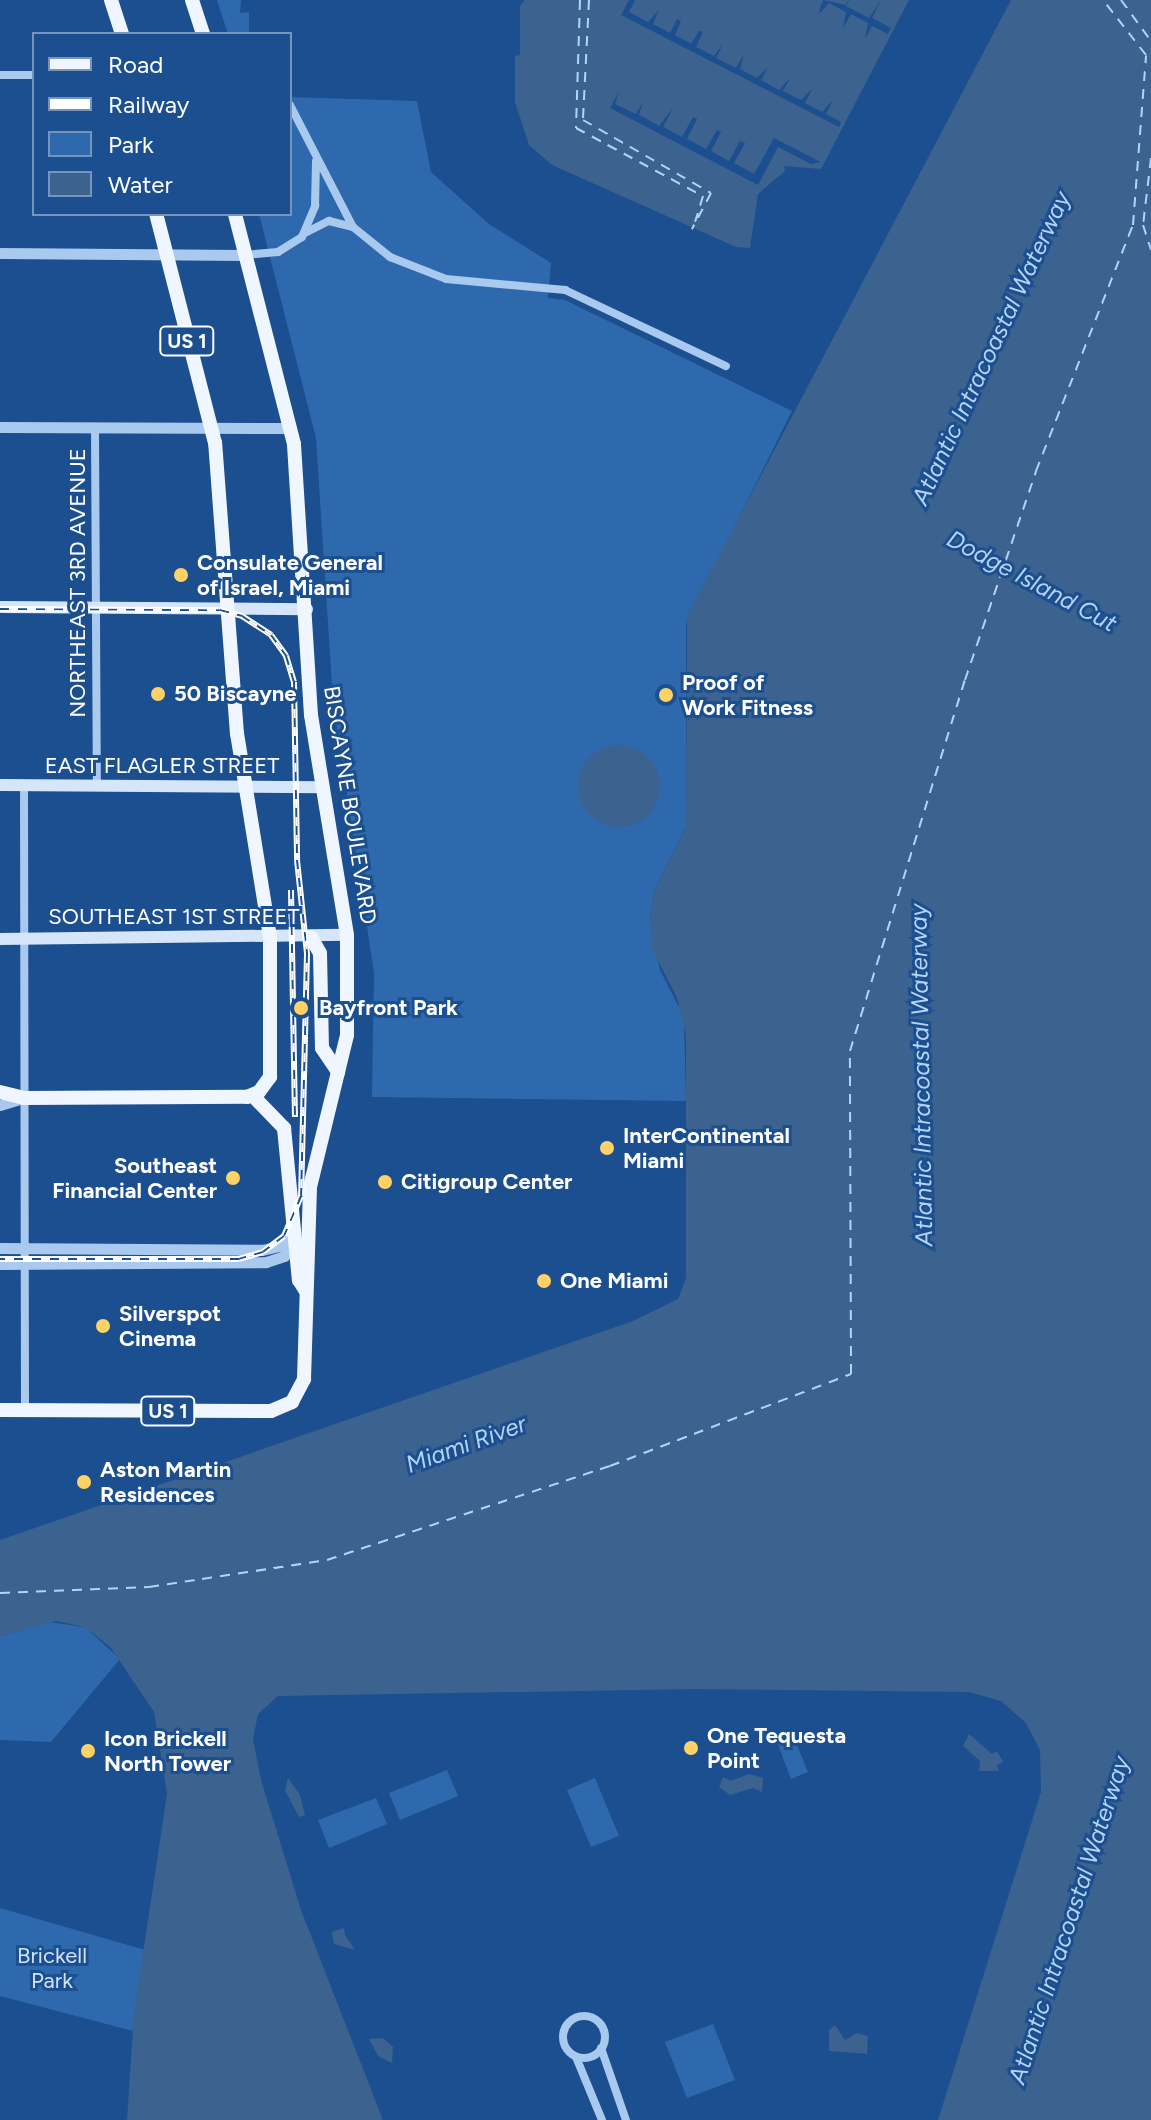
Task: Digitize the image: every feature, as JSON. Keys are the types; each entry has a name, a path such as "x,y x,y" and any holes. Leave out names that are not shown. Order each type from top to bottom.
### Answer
{"main road":[{"path":"111,0 121,32"},
{"path":"192,0 202,32"},
{"name":"US 1","path":"156,216 162,253 212,428 245,786 270,937 272,1069 265,1086 253,1096"},
{"name":"BISCAYNE BOULEVARD","path":"25,1411 271,1411 292,1402 306,1367 309,1208 314,1161 349,1017 347,935 309,700 307,609 291,428 243,255 235,216"},
{"path":"0,607 307,609"},
{"name":"EAST FLAGLER STREET","path":"0,785 323,787"},
{"name":"SOUTHEAST 1ST STREET","path":"0,939 347,935"},
{"path":"311,937 320,953 322,1048 338,1072"},
{"path":"0,1092 24,1098 253,1096 284,1128 299,1280 306,1291"},
{"path":"296,1242 309,1208"},
{"name":"US 1","path":"0,1410 25,1411"}],"street":[{"path":"0,75 32,75"},
{"path":"292,109 353,227 390,257 426,274 565,290 726,366"},
{"path":"305,233 317,196 316,156"},
{"path":"0,253 243,255 278,252 329,221 353,227"},
{"path":"0,427 291,428"},
{"name":"NORTHEAST 3RD AVENUE","path":"95,428 97,786"},
{"path":"24,785 25,1411"},
{"path":"0,1105 24,1098"},
{"path":"0,1248 264,1250 283,1243 294,1225"},
{"path":"0,1264 266,1262 284,1256 296,1242"},
{"path":"576,2057 592,2056 601,2048 605,2035 599,2022 576,2017 566,2025 563,2038 576,2057 602,2120"},
{"path":"601,2048 626,2120"}],"green space":[{"path":"217,0 241,0 240,13 249,12 249,32 227,32"},
{"name":"Bayfront Park","path":"292,97 417,101 431,172 489,224 551,263 548,298 565,300 792,411 686,624 686,827 654,891 650,921 660,970 684,1017 686,1101 372,1097 374,973 333,701 316,438 260,216 292,216"},
{"path":"49,1622 85,1627 120,1659 51,1742 0,1740 0,1636"},
{"path":"793,1735 808,1772 791,1779 777,1742"},
{"path":"447,1770 458,1796 400,1820 389,1793"},
{"path":"595,1778 619,1836 591,1847 567,1790"},
{"path":"376,1798 387,1824 329,1848 318,1820"},
{"name":"Brickell Park","path":"0,1908 145,1950 133,2031 0,1996"},
{"path":"713,2024 735,2080 687,2098 665,2042"}],"water":[{"path":"525,0 909,0 821,169 784,166 785,171 758,194 750,248 736,247 552,165 529,145 515,102 515,56 520,55 520,6"},
{"path":"1011,0 1151,0 1151,2120 938,2120 1041,1792 1040,1750 1026,1723 1001,1701 969,1692 695,1689 278,1696 258,1714 253,1739 261,1780 301,1910 383,2120 127,2120 134,2013 167,1794 154,1712 111,1648 85,1627 56,1621 0,1636 0,1540 633,1321 678,1299 686,1278 686,1035 677,998 652,949 650,921 654,891 686,827 687,616"},
{"path":"619,745 635,748 648,757 657,770 660,786 657,802 648,815 635,824 619,827 603,824 590,815 581,802 578,786 581,770 590,757 603,748"},
{"path":"969,1734 992,1754 997,1751 1003,1762 997,1765 999,1771 979,1771 980,1761 963,1746"},
{"path":"749,1774 763,1778 762,1792 753,1788 730,1795 719,1787 723,1777 731,1781"},
{"path":"288,1778 300,1795 305,1815 299,1817 285,1790"},
{"path":"344,1928 355,1950 334,1944 332,1932"},
{"path":"835,2025 845,2040 857,2033 868,2036 867,2054 829,2051 829,2030"},
{"path":"383,2038 393,2047 392,2063 378,2056 369,2039"}],"pier":[{"path":"629,0 635,0 629,12 648,22 659,10 653,24 670,33 677,19 681,21 675,35 691,44 699,31 703,32 696,47 714,56 723,44 716,58 736,68 744,54 740,69 757,78 768,67 761,80 779,90 790,78 783,91 801,100 812,89 805,103 822,112 833,100 826,114 841,122 839,127 621,15"},
{"path":"823,0 845,5 849,0 846,6 869,18 881,0 872,18 891,28 888,34 872,26 865,39 868,23 851,14 843,28 846,12 829,3 818,15"},
{"path":"619,91 615,104 636,114 643,102 639,115 659,126 673,108 663,127 682,137 693,117 697,119 687,139 706,149 717,130 721,132 711,151 729,161 740,141 745,143 734,163 754,174 774,138 821,162 811,164 778,147 758,185 610,108"}],"ferry route":[{"path":"580,0 576,128 703,196 695,222"},
{"path":"589,0 583,120 711,193 692,229"},
{"path":"0,1593 149,1587 327,1560 610,1466 851,1374 850,1051 965,680 1036,471 1133,225 1146,55 1103,0"},
{"path":"1121,0 1151,41"},
{"path":"1151,158 1143,225 1151,250"}],"railway":[{"path":"0,609 220,610 242,616 271,635 286,656 294,682 297,860 307,954 301,1196 284,1236 263,1252 239,1259 0,1259"},
{"path":"291,890 295,1117"}],"place":[{"name":"Consulate General of Israel, Miami","path":"181,575"},
{"name":"50 Biscayne","path":"158,694"},
{"name":"Proof of Work Fitness","path":"666,695"},
{"name":"Bayfront Park","path":"301,1008"},
{"name":"InterContinental Miami","path":"607,1148"},
{"name":"Southeast Financial Center","path":"233,1178"},
{"name":"Citigroup Center","path":"385,1182"},
{"name":"One Miami","path":"544,1281"},
{"name":"Silverspot Cinema","path":"103,1326"},
{"name":"Aston Martin Residences","path":"84,1482"},
{"name":"One Tequesta Point","path":"691,1748"},
{"name":"Icon Brickell North Tower","path":"88,1751"}],"water label":[{"name":"Atlantic Intracoastal Waterway","path":"991,348"},
{"name":"Dodge Island Cut","path":"1032,581"},
{"name":"Atlantic Intracoastal Waterway","path":"921,1075"},
{"name":"Miami River","path":"466,1444"},
{"name":"Atlantic Intracoastal Waterway","path":"1069,1920"}]}
